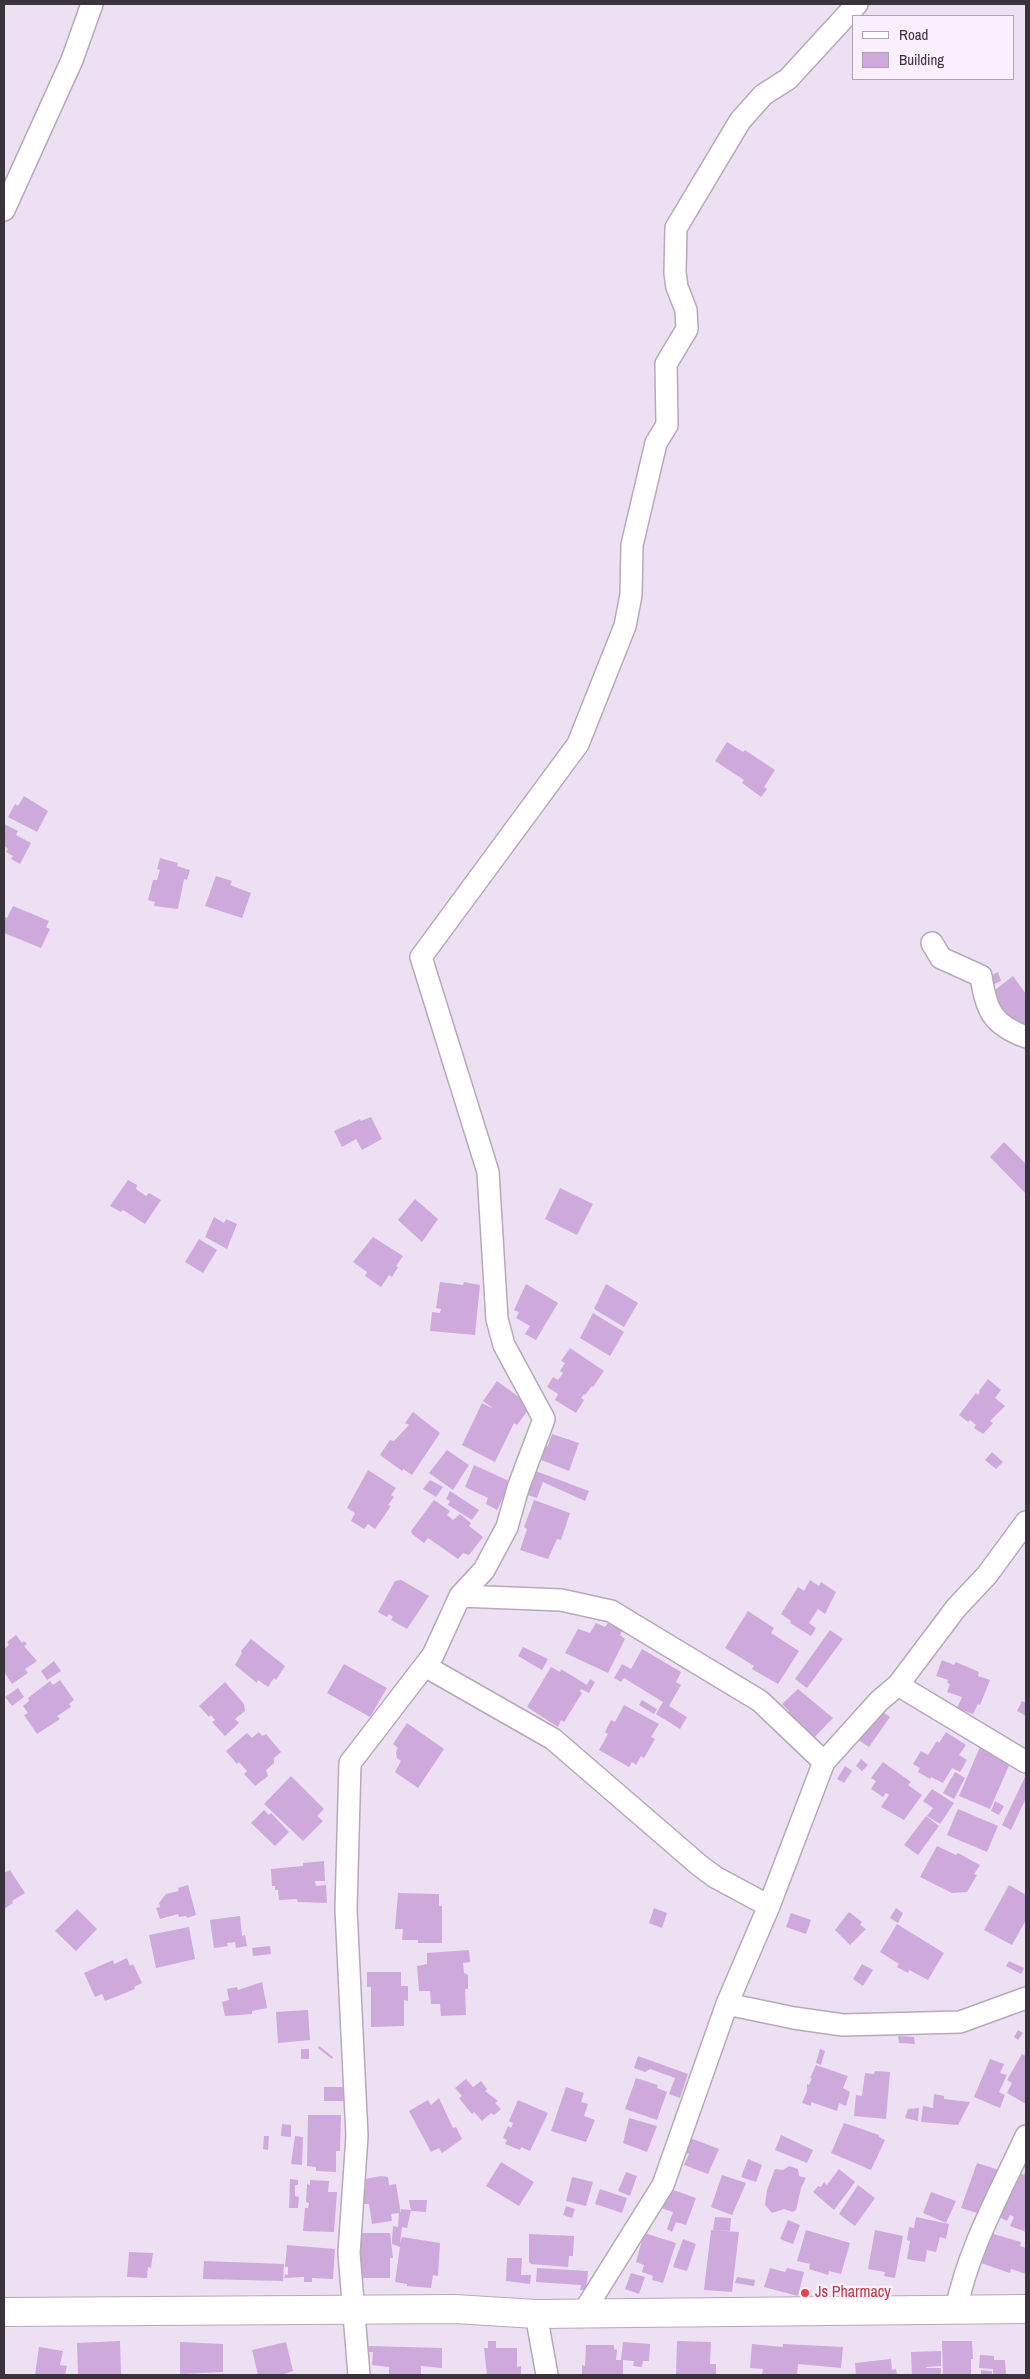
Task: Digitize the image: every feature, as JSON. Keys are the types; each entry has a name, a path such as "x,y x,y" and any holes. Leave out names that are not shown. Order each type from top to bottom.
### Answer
{"main road":[{"path":"4,2312 455,2309 536,2314 1026,2309"}],"street":[{"path":"4,210 68,69 92,4"},
{"path":"359,2375 354,2310 351,2297 349,2253 357,2136 346,1908 350,1763 433,1656 460,1596 484,1570 507,1527 518,1488 544,1420 504,1345 497,1320 488,1172 421,957 578,744 625,626 631,595 632,545 656,443 667,425 666,364 687,329 686,310 675,273 676,228 740,121 763,95 788,79 857,4"},
{"path":"932,943 942,958 981,976 984,996 991,1016 1008,1031 1026,1038"},
{"path":"583,2313 663,2185 727,2004 769,1906 824,1762 879,1701 898,1685 956,1608 987,1575 1026,1522"},
{"path":"460,1596 561,1600 611,1611 760,1701 824,1762"},
{"path":"425,1666 553,1739 700,1866 715,1877 769,1906"},
{"path":"898,1685 1026,1762"},
{"path":"727,2004 794,2018 843,2025 960,2022 1026,1998"},
{"path":"956,2310 960,2289 980,2239 1026,2136"},
{"path":"536,2314 547,2375"}],"building":[{"path":"727,742 743,752 745,750 775,770 764,787 767,789 761,797 742,783 744,780 715,761"},
{"path":"24,796 48,811 37,832 8,817 15,804 18,806"},
{"path":"4,824 18,831 16,835 31,843 20,864 11,859 13,856 6,852 8,849 4,846"},
{"path":"160,858 178,863 177,866 190,870 187,880 184,879 178,909 154,906 155,902 148,900 153,880 157,880 160,870 157,869"},
{"path":"216,876 232,881 230,885 251,893 242,918 205,906"},
{"path":"13,906 49,921 46,927 50,929 41,948 4,933 4,916 7,918"},
{"path":"998,972 1001,981 992,985 988,977"},
{"path":"1013,976 1026,994 1026,1026 1022,1030 990,994"},
{"path":"371,1117 382,1139 362,1150 356,1139 342,1147 334,1131 360,1119 361,1121"},
{"path":"1004,1142 1026,1164 1026,1194 990,1157"},
{"path":"128,1180 137,1185 136,1189 146,1196 149,1193 161,1200 145,1224 123,1210 121,1212 110,1206"},
{"path":"560,1188 593,1204 577,1235 545,1219"},
{"path":"415,1199 438,1219 422,1242 398,1220"},
{"path":"214,1217 224,1223 226,1219 237,1224 227,1249 205,1237"},
{"path":"373,1237 403,1256 396,1266 398,1267 392,1277 389,1275 381,1287 365,1276 367,1272 353,1262"},
{"path":"199,1239 217,1250 203,1273 185,1262"},
{"path":"440,1282 463,1285 464,1282 480,1285 475,1335 430,1331 432,1312 440,1313 441,1309 436,1308"},
{"path":"526,1284 558,1303 536,1340 525,1334 530,1326 516,1318 519,1312 514,1310"},
{"path":"606,1284 638,1303 624,1327 594,1309"},
{"path":"593,1313 624,1332 610,1356 580,1338"},
{"path":"570,1348 604,1371 593,1387 581,1398 584,1400 576,1413 555,1400 558,1394 547,1387 553,1377 558,1380 563,1373 560,1371 565,1363 561,1361"},
{"path":"988,1379 1001,1390 995,1398 1005,1406 990,1421 993,1423 983,1434 974,1428 976,1425 970,1420 968,1422 959,1415 976,1393 978,1395"},
{"path":"497,1381 531,1406 517,1425 514,1423 495,1462 462,1445 482,1403 494,1409 483,1401"},
{"path":"413,1412 440,1433 412,1475 403,1469 402,1471 380,1455 390,1440 394,1441 409,1425 405,1423"},
{"path":"552,1434 579,1443 569,1471 539,1459 544,1445 548,1446"},
{"path":"447,1450 469,1465 453,1490 429,1473"},
{"path":"992,1452 1003,1462 996,1469 985,1460"},
{"path":"474,1465 511,1482 497,1510 486,1504 488,1498 465,1487"},
{"path":"368,1470 396,1488 391,1495 394,1497 388,1505 391,1506 375,1529 368,1524 364,1529 351,1521 355,1513 347,1508"},
{"path":"533,1470 589,1491 585,1501 543,1482 537,1498 524,1494"},
{"path":"430,1480 443,1487 436,1497 423,1489"},
{"path":"450,1491 479,1510 472,1520 448,1505 450,1501 446,1499"},
{"path":"434,1500 450,1511 447,1515 453,1520 460,1514 471,1523 469,1526 483,1537 469,1555 463,1553 458,1559 428,1538 424,1543 412,1534 411,1531"},
{"path":"534,1500 570,1513 561,1540 557,1539 548,1559 520,1550 527,1529 524,1527"},
{"path":"401,1580 429,1596 407,1629 391,1620 393,1617 389,1614 387,1617 378,1612 395,1581"},
{"path":"810,1580 819,1586 821,1582 836,1592 825,1614 818,1609 809,1623 816,1628 811,1636 790,1623 791,1621 781,1614 798,1587 804,1591"},
{"path":"748,1611 774,1628 771,1633 799,1651 778,1684 752,1669 754,1666 725,1648"},
{"path":"596,1623 605,1627 608,1623 622,1631 620,1635 625,1639 608,1673 565,1653 578,1629 590,1633"},
{"path":"830,1630 843,1639 807,1688 795,1679"},
{"path":"16,1635 22,1643 24,1641 27,1644 24,1646 37,1661 25,1669 28,1673 12,1684 4,1672 4,1649 9,1645 7,1642"},
{"path":"251,1639 285,1666 276,1680 274,1678 268,1687 258,1680 257,1683 235,1665 242,1653 241,1651"},
{"path":"523,1647 548,1659 542,1670 518,1656"},
{"path":"642,1649 681,1672 676,1682 681,1685 669,1706 687,1717 680,1729 656,1714 663,1702 624,1678 621,1682 614,1678 622,1664 631,1669"},
{"path":"942,1660 954,1665 956,1662 979,1672 978,1676 990,1680 980,1705 978,1704 973,1714 957,1708 962,1697 947,1692 950,1684 947,1683 948,1680 936,1676"},
{"path":"54,1661 61,1671 47,1680 41,1671"},
{"path":"344,1664 387,1688 370,1717 327,1693"},
{"path":"551,1667 560,1672 561,1669 587,1685 590,1679 595,1682 589,1693 581,1689 582,1693 564,1722 561,1720 558,1727 527,1707"},
{"path":"60,1680 74,1700 69,1704 71,1707 57,1716 60,1719 37,1734 24,1715 28,1713 23,1706 29,1701 28,1698 50,1681 53,1685"},
{"path":"225,1682 244,1704 245,1711 235,1719 239,1723 225,1736 212,1722 215,1720 211,1715 209,1717 199,1706"},
{"path":"18,1688 24,1697 12,1706 5,1697"},
{"path":"798,1689 833,1718 810,1742 786,1715 789,1711 782,1704"},
{"path":"642,1700 657,1709 654,1714 639,1705"},
{"path":"1022,1701 1026,1703 1026,1716 1017,1711"},
{"path":"624,1705 659,1724 651,1737 655,1739 644,1758 641,1756 636,1765 632,1762 629,1767 599,1750 608,1734 605,1732 611,1720 615,1722"},
{"path":"879,1709 890,1717 869,1747 857,1739"},
{"path":"407,1723 444,1749 418,1788 395,1772 401,1761 397,1758 396,1752 398,1748 393,1744"},
{"path":"259,1732 262,1736 266,1734 281,1752 274,1758 274,1763 266,1770 268,1776 255,1786 244,1774 247,1771 239,1762 237,1764 226,1751 247,1733 252,1738"},
{"path":"946,1732 966,1745 959,1755 967,1760 960,1772 952,1768 943,1783 931,1777 930,1779 918,1772 920,1768 913,1764 921,1751 928,1755 937,1741 939,1743"},
{"path":"980,1747 1011,1761 990,1809 959,1796"},
{"path":"861,1759 868,1765 862,1771 856,1766"},
{"path":"883,1762 911,1782 908,1785 922,1795 904,1820 881,1807 889,1795 886,1793 883,1797 871,1789 876,1781 871,1778"},
{"path":"845,1766 852,1771 844,1783 837,1779"},
{"path":"955,1772 965,1778 954,1799 943,1793"},
{"path":"291,1776 324,1809 317,1816 323,1821 303,1841 264,1804"},
{"path":"1025,1777 1026,1798 1011,1830 1002,1825"},
{"path":"932,1789 954,1803 940,1824 927,1816 933,1808 923,1801"},
{"path":"995,1801 1004,1806 999,1815 991,1811"},
{"path":"958,1809 998,1826 987,1852 947,1835"},
{"path":"264,1810 269,1815 271,1813 289,1832 275,1846 251,1823"},
{"path":"926,1816 939,1826 918,1855 904,1845"},
{"path":"937,1846 956,1855 958,1853 980,1865 974,1874 977,1875 967,1892 952,1893 920,1877"},
{"path":"324,1861 325,1881 315,1881 316,1886 326,1885 327,1903 298,1902 297,1899 279,1900 278,1890 275,1890 275,1886 272,1886 271,1869 303,1866 303,1863"},
{"path":"10,1870 25,1893 12,1901 13,1903 4,1909 4,1873"},
{"path":"188,1885 196,1915 187,1918 186,1916 179,1917 178,1914 160,1919 156,1908 160,1907 159,1903 166,1894 179,1891 178,1888"},
{"path":"1009,1885 1026,1895 1026,1920 1012,1945 984,1930"},
{"path":"398,1893 439,1894 439,1906 442,1906 442,1943 418,1943 418,1940 402,1940 403,1929 395,1929"},
{"path":"654,1908 667,1913 662,1928 649,1923"},
{"path":"896,1908 903,1913 898,1923 890,1918"},
{"path":"77,1909 97,1929 76,1951 55,1931"},
{"path":"849,1912 862,1922 860,1925 866,1929 850,1945 835,1930"},
{"path":"791,1913 811,1920 806,1934 786,1927"},
{"path":"240,1916 242,1936 245,1935 247,1946 236,1948 235,1942 227,1943 228,1946 214,1948 210,1920"},
{"path":"897,1924 944,1953 928,1980 909,1970 908,1973 897,1967 899,1964 880,1952"},
{"path":"189,1927 195,1959 156,1968 149,1935"},
{"path":"270,1946 271,1954 253,1956 252,1948"},
{"path":"469,1950 470,1962 463,1963 464,1973 468,1975 468,1989 465,1989 466,2015 441,2016 440,2004 431,2004 430,1991 419,1991 417,1966 427,1964 427,1953"},
{"path":"127,1958 130,1966 133,1964 142,1983 134,1987 135,1989 105,2001 102,1994 95,1997 84,1973 113,1960 114,1964"},
{"path":"1009,1961 1024,1968 1021,1974 1006,1966"},
{"path":"862,1964 873,1970 863,1986 853,1979"},
{"path":"367,1972 401,1972 401,1986 408,1986 408,2001 404,2000 404,2026 371,2027 371,1987 367,1987"},
{"path":"262,1982 267,2008 252,2011 252,2014 225,2016 222,2002 229,2000 227,1989 237,1987 238,1990"},
{"path":"308,2010 310,2040 278,2043 276,2012"},
{"path":"1018,2030 1023,2033 1018,2040 1014,2037"},
{"path":"898,2036 914,2037 915,2044 899,2043"},
{"path":"319,2046 333,2057 332,2059 318,2048"},
{"path":"301,2049 309,2049 309,2059 301,2059"},
{"path":"820,2049 825,2051 821,2065 816,2063"},
{"path":"1022,2054 1026,2056 1026,2104 1007,2093 1012,2083 1007,2080"},
{"path":"638,2056 688,2074 680,2098 669,2094 675,2078 650,2069 645,2072 634,2068"},
{"path":"990,2059 1004,2064 1000,2073 1007,2075 999,2092 1005,2095 1000,2108 974,2097"},
{"path":"816,2065 848,2076 843,2088 850,2092 846,2106 839,2103 837,2111 811,2102 811,2106 802,2103 807,2091 807,2084 809,2085"},
{"path":"875,2071 890,2072 886,2119 854,2116 856,2095 862,2096 865,2073 874,2074"},
{"path":"636,2078 658,2085 657,2088 667,2092 657,2120 625,2109"},
{"path":"466,2079 473,2087 481,2081 487,2089 485,2091 498,2101 495,2103 501,2109 494,2115 491,2113 482,2121 474,2112 472,2114 459,2098 462,2096 455,2088"},
{"path":"324,2087 349,2087 349,2101 324,2101"},
{"path":"566,2087 584,2093 581,2102 588,2104 584,2116 595,2120 586,2142 551,2131"},
{"path":"934,2094 944,2096 944,2099 970,2102 958,2125 921,2122 923,2106 933,2108"},
{"path":"439,2098 453,2128 456,2127 462,2139 442,2153 439,2148 431,2152 409,2111 428,2100 431,2105"},
{"path":"518,2100 548,2113 530,2151 521,2147 520,2150 505,2144 507,2140 503,2138 508,2126 511,2128 513,2123 509,2121"},
{"path":"919,2108 918,2121 905,2118 908,2109"},
{"path":"308,2115 341,2115 340,2151 336,2151 336,2172 316,2171 316,2167 307,2166"},
{"path":"629,2118 657,2126 647,2152 623,2143"},
{"path":"844,2123 879,2135 879,2137 885,2140 871,2170 831,2153"},
{"path":"282,2124 291,2125 291,2137 281,2136"},
{"path":"781,2135 813,2150 807,2163 775,2150"},
{"path":"264,2136 269,2136 268,2150 263,2149"},
{"path":"295,2136 303,2137 302,2165 291,2164"},
{"path":"690,2138 719,2149 708,2174 684,2165 689,2154 684,2152"},
{"path":"748,2159 762,2165 756,2182 741,2177"},
{"path":"501,2162 534,2182 519,2206 486,2186"},
{"path":"977,2163 1002,2171 987,2216 961,2208"},
{"path":"789,2166 798,2169 799,2176 806,2178 801,2188 796,2210 793,2212 784,2209 772,2213 765,2205 767,2190 775,2169 783,2170"},
{"path":"839,2169 855,2182 834,2210 813,2192 818,2186 821,2187 824,2182 827,2185"},
{"path":"1026,2170 1026,2232 1010,2226 1014,2217 1010,2215 1007,2221 999,2217 1018,2172 1024,2175"},
{"path":"626,2172 637,2176 630,2196 618,2191"},
{"path":"722,2175 746,2183 732,2215 711,2207"},
{"path":"381,2176 388,2177 389,2185 396,2184 401,2214 401,2209 411,2210 407,2228 402,2227 400,2243 402,2237 440,2243 438,2276 433,2275 431,2288 407,2286 407,2284 395,2282 400,2247 392,2244 392,2239 393,2226 398,2227 399,2213 391,2214 392,2221 372,2224 369,2204 364,2204 362,2189 366,2189 365,2179"},
{"path":"572,2177 593,2182 586,2206 566,2201"},
{"path":"290,2179 298,2180 298,2185 295,2185 295,2196 299,2197 298,2208 289,2208"},
{"path":"310,2180 329,2181 328,2192 337,2192 334,2232 303,2231 305,2208 308,2208 309,2203 306,2202 307,2184 310,2185"},
{"path":"858,2185 875,2198 855,2226 839,2214"},
{"path":"668,2188 696,2198 686,2225 676,2222 672,2232 667,2229 673,2212 661,2208"},
{"path":"600,2189 627,2198 622,2213 595,2204"},
{"path":"931,2192 956,2201 946,2223 923,2213"},
{"path":"409,2200 427,2200 426,2212 411,2211"},
{"path":"566,2206 575,2209 572,2218 563,2215"},
{"path":"715,2217 731,2218 730,2231 713,2230"},
{"path":"916,2217 949,2224 946,2239 940,2237 936,2252 927,2250 925,2262 907,2259 910,2241 907,2240 909,2227 914,2228"},
{"path":"788,2220 800,2225 793,2244 780,2239"},
{"path":"711,2230 739,2232 732,2292 704,2290"},
{"path":"806,2230 850,2243 841,2274 829,2271 828,2275 809,2269 810,2264 797,2261"},
{"path":"875,2230 903,2236 895,2278 884,2276 885,2272 868,2269"},
{"path":"355,2233 390,2233 393,2258 390,2258 390,2278 356,2278"},
{"path":"644,2233 676,2243 663,2283 652,2280 653,2276 642,2272 644,2265 636,2262"},
{"path":"990,2233 1021,2242 1020,2246 1026,2248 1026,2274 1011,2269 1010,2273 981,2263"},
{"path":"529,2234 574,2236 573,2256 569,2256 568,2267 531,2264 529,2262"},
{"path":"683,2239 696,2244 687,2271 673,2267"},
{"path":"287,2245 335,2249 333,2279 312,2278 312,2282 304,2282 304,2277 284,2278 285,2274 288,2275 288,2267 285,2267"},
{"path":"129,2252 153,2253 151,2268 148,2267 147,2278 127,2277"},
{"path":"507,2258 522,2258 521,2275 531,2275 530,2284 506,2281"},
{"path":"204,2261 284,2264 283,2281 203,2279"},
{"path":"537,2268 588,2271 586,2290 580,2290 581,2285 536,2282"},
{"path":"770,2268 785,2272 787,2268 804,2272 798,2296 764,2287"},
{"path":"631,2273 645,2277 639,2294 625,2289"},
{"path":"737,2277 755,2280 754,2286 735,2283"},
{"path":"120,2341 121,2375 78,2375 77,2343"},
{"path":"488,2341 496,2341 496,2348 517,2348 517,2367 521,2366 521,2375 487,2375 484,2348 488,2348"},
{"path":"677,2341 711,2342 710,2364 716,2364 716,2375 676,2375"},
{"path":"942,2341 972,2341 973,2359 971,2359 971,2375 943,2375"},
{"path":"180,2342 223,2344 223,2372 180,2374"},
{"path":"286,2342 293,2371 281,2375 258,2375 252,2350"},
{"path":"623,2342 650,2344 649,2361 643,2361 642,2367 633,2366 634,2361 623,2360 623,2375 582,2375 582,2365 585,2366 586,2345 614,2345 614,2349 617,2350 616,2360 621,2360"},
{"path":"752,2344 783,2347 783,2344 843,2347 841,2368 798,2364 797,2375 762,2375 763,2369 750,2368"},
{"path":"369,2346 442,2348 442,2368 421,2366 421,2375 389,2375 389,2367 372,2365 373,2352 368,2352"},
{"path":"39,2347 63,2351 60,2365 67,2366 65,2375 35,2375"},
{"path":"941,2351 941,2366 926,2368 941,2368 941,2375 912,2375 911,2352"},
{"path":"980,2355 994,2356 994,2360 1005,2360 1006,2374 993,2375 993,2369 979,2368"},
{"path":"891,2359 892,2370 896,2369 897,2375 856,2375 855,2363"},
{"path":"981,2370 992,2371 992,2375 981,2375"}],"place":[{"name":"Js Pharmacy","path":"805,2293"}]}
